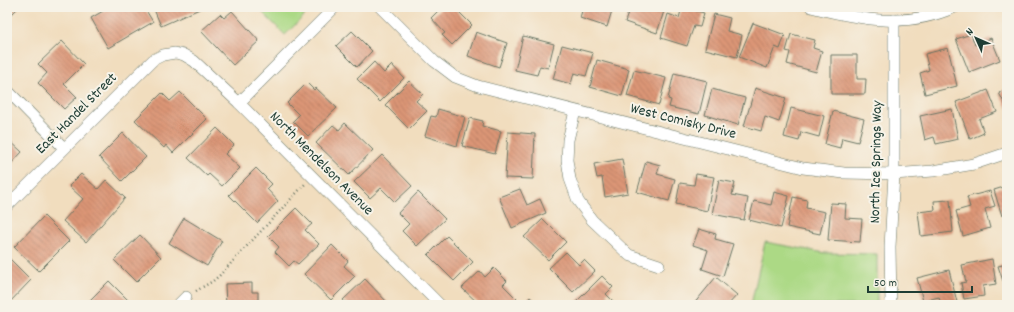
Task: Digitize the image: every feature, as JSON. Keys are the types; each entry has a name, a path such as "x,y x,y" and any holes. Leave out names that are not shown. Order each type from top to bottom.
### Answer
{"street":[{"path":"238,103 336,7"},
{"name":"West Comisky Drive","path":"380,7 434,61 455,77 478,86 803,168 844,173 894,174 933,172 974,164 1007,153"},
{"path":"811,7 847,16 872,20 894,20 922,17 955,7"},
{"name":"North Ice Springs Way","path":"891,305 890,246 894,174 894,20"},
{"name":"North Mendelson Avenue","path":"175,54 184,56 194,61 312,176 437,304"},
{"name":"East Handel Street","path":"7,206 152,60 164,55 175,54"},
{"path":"7,90 64,148"},
{"path":"575,111 568,140 567,160 570,179 578,201 592,220 629,255 659,265"},
{"path":"178,305 186,297"}],"path":[{"path":"186,297 213,281 220,275 312,176"}],"green space":[{"path":"257,7 313,7 285,35"},
{"path":"765,242 825,253 877,254 877,305 751,305"}],"building":[{"path":"7,7 19,7 7,19"},
{"path":"110,7 144,7 153,22 108,48 91,18"},
{"path":"153,7 204,7 161,26"},
{"path":"442,7 454,7 472,25 452,45 442,35 445,33 431,18"},
{"path":"583,7 613,7 607,27 580,18"},
{"path":"630,7 650,7 664,11 657,33 625,22"},
{"path":"682,7 704,13 700,27 694,26 687,46 661,38 668,14 679,18"},
{"path":"232,11 259,41 233,65 201,31 220,14 224,18"},
{"path":"714,14 730,18 727,31 742,35 737,57 705,49"},
{"path":"753,23 785,35 780,49 775,47 767,68 739,57"},
{"path":"352,31 372,51 357,67 336,46"},
{"path":"476,32 507,43 499,67 468,56"},
{"path":"791,34 815,40 813,48 822,51 816,72 787,64 790,52 786,51"},
{"path":"971,34 975,45 991,38 1000,60 969,72 956,39"},
{"path":"523,36 554,44 548,68 540,66 537,75 515,70"},
{"path":"62,41 84,64 64,84 77,97 64,109 38,83 47,73 38,64"},
{"path":"562,45 593,53 586,76 574,73 571,84 553,79"},
{"path":"948,48 957,86 925,94 920,73 929,70 925,54"},
{"path":"831,55 857,55 857,79 866,79 865,94 831,94"},
{"path":"597,60 629,69 622,96 590,87"},
{"path":"374,62 384,73 392,65 404,78 380,102 357,79"},
{"path":"634,70 666,78 659,105 627,96"},
{"path":"674,73 707,81 699,114 669,107 671,100 668,99"},
{"path":"409,81 423,94 416,101 427,111 409,129 385,105"},
{"path":"307,83 314,90 316,88 337,108 308,136 293,121 299,115 287,103"},
{"path":"755,88 786,98 779,122 765,117 761,131 744,126"},
{"path":"1007,88 1007,108 999,93"},
{"path":"712,89 745,98 738,125 705,115"},
{"path":"988,90 997,112 979,119 984,133 970,139 956,102"},
{"path":"180,92 207,119 173,153 166,145 164,148 135,120 162,93 170,101"},
{"path":"791,108 824,116 819,137 801,132 799,141 784,137"},
{"path":"438,109 465,117 457,146 425,136 431,116 436,117"},
{"path":"952,109 958,139 936,144 934,137 925,140 920,116"},
{"path":"833,111 864,119 858,142 842,138 840,148 825,144"},
{"path":"470,118 483,121 482,126 501,131 495,154 462,146"},
{"path":"345,123 373,150 349,175 316,143 333,125 339,130"},
{"path":"217,128 234,145 225,154 240,168 222,186 209,174 207,176 188,158"},
{"path":"508,132 535,134 533,179 505,178"},
{"path":"123,133 146,157 122,181 99,157"},
{"path":"7,138 22,152 7,168"},
{"path":"382,155 412,186 395,202 381,188 370,198 354,182"},
{"path":"622,159 628,193 605,197 602,177 597,178 594,164"},
{"path":"646,161 660,165 657,174 675,179 669,201 637,192"},
{"path":"256,168 272,184 267,189 278,201 257,223 229,195"},
{"path":"81,174 98,189 106,180 125,198 86,242 63,221 83,199 69,186"},
{"path":"696,174 714,177 707,211 676,204 680,183 694,185"},
{"path":"719,180 735,183 732,195 748,198 744,220 712,214"},
{"path":"1007,186 1007,214 1002,216 994,190"},
{"path":"520,189 527,205 540,199 546,213 512,228 499,197"},
{"path":"990,191 995,206 985,209 990,228 963,236 956,211 970,207 967,197"},
{"path":"418,192 445,219 417,246 402,231 409,224 398,213"},
{"path":"774,192 789,196 781,228 749,220 754,201 771,205"},
{"path":"793,197 807,200 806,208 825,212 820,234 787,227"},
{"path":"950,200 953,232 921,236 918,212 935,210 934,201"},
{"path":"831,203 846,204 845,218 862,219 860,242 828,240"},
{"path":"296,208 312,224 305,230 319,244 298,264 294,261 289,266 275,252 279,247 268,236"},
{"path":"44,216 69,241 39,271 14,247"},
{"path":"184,218 222,241 207,266 169,243"},
{"path":"543,219 566,242 548,260 524,237"},
{"path":"699,229 716,234 715,239 733,244 723,276 702,269 708,250 693,245"},
{"path":"140,235 161,257 136,282 114,260"},
{"path":"447,236 473,262 454,281 428,255"},
{"path":"332,245 348,261 344,266 355,276 331,300 304,274"},
{"path":"566,252 579,265 584,260 595,271 573,292 549,268"},
{"path":"7,256 31,280 7,305"},
{"path":"992,259 996,284 983,286 984,296 964,299 961,283 966,282 962,265"},
{"path":"1007,264 1007,280 1003,281 998,266"},
{"path":"494,268 507,281 503,285 517,299 511,305 480,305 462,288 480,271 485,277"},
{"path":"949,270 957,302 941,305 939,297 923,301 917,278"},
{"path":"602,276 613,287 606,294 615,303 613,305 578,305 576,302"},
{"path":"716,277 737,295 728,305 693,305"},
{"path":"365,279 389,305 348,305 343,300"},
{"path":"109,281 133,305 85,305"},
{"path":"252,283 252,292 258,292 258,305 226,305 225,284"},
{"path":"530,297 539,305 522,305"}]}
